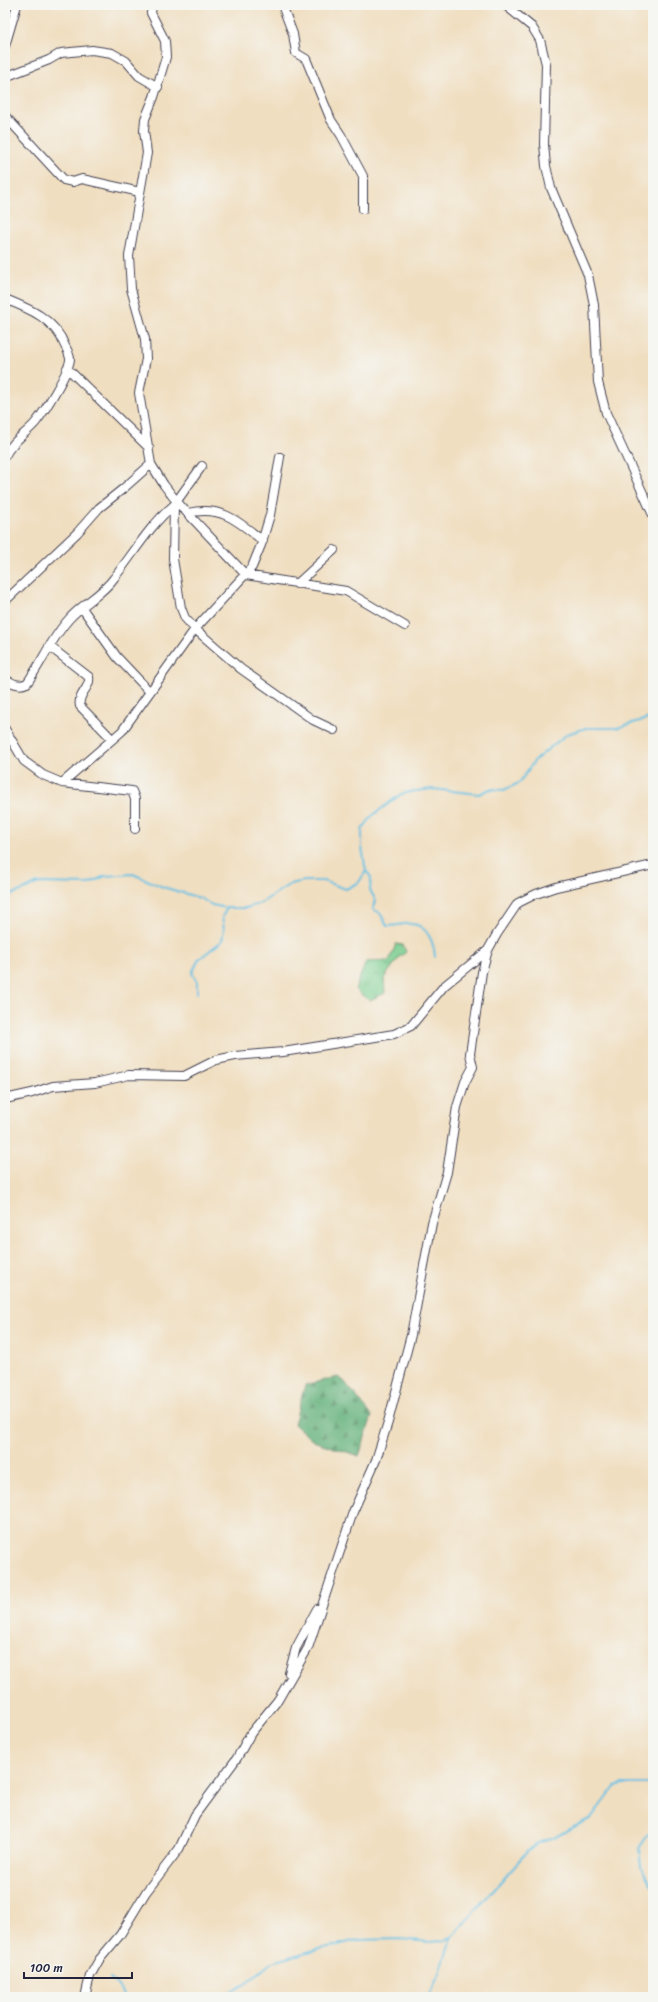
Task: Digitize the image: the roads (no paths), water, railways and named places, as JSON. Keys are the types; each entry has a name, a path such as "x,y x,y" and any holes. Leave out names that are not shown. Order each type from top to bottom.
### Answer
{"street":[{"path":"5,46 16,5"},
{"path":"152,5 151,13 165,41 166,57 158,87 145,119 144,131 147,153 129,256 131,289 145,339 146,359 139,393 151,464 176,503 188,513 246,575 346,591 405,626"},
{"path":"282,5 293,34 296,53 306,59 331,120 342,135 363,176 363,209"},
{"path":"505,5 532,27 540,40 546,64 544,144 546,166 551,188 588,275 594,305 598,382 606,413 653,515"},
{"path":"5,77 49,60 61,53 92,50 112,53 126,61 139,76 158,87"},
{"path":"5,116 64,180 73,182 82,178 140,192"},
{"path":"5,299 40,315 55,328 64,342 70,358 67,368 35,423 12,444 5,456"},
{"path":"67,368 149,448"},
{"path":"62,783 122,731 195,630 252,567 270,515 280,457"},
{"path":"5,601 76,533 99,508 151,464"},
{"path":"5,679 23,686 27,683 49,646 71,617 113,580 148,531 176,503 202,466"},
{"path":"176,503 173,559 177,586 185,618 195,630 241,669 313,720 334,730"},
{"path":"188,513 209,510 218,513 243,525 262,541"},
{"path":"297,584 334,550"},
{"path":"82,608 117,657 150,692"},
{"path":"49,646 89,677 89,682 80,698 80,706 112,739"},
{"path":"5,729 24,761 43,775 62,783 132,791 135,799 135,829"},
{"path":"85,1997 90,1976 99,1960 120,1935 146,1892 178,1849 195,1815 237,1758 251,1733 278,1700 308,1648 322,1601 339,1557 353,1512 376,1460 398,1387 411,1335 432,1223 448,1172 457,1107 465,1082 473,1067 470,1054 482,972 488,950 505,921 518,903 536,894 556,887 653,865"},
{"path":"5,1099 32,1093 53,1086 95,1083 129,1076 184,1076 216,1060 235,1056 283,1052 394,1034 411,1026 444,986 488,950"}],"waterway":[{"path":"5,897 38,883 88,884 105,876 133,874 163,887 200,898 212,905 227,908 246,908 261,903 290,884 304,881 323,881 346,889 359,882 366,871 362,848 362,830 372,816 401,794 433,789 479,794 490,789 504,790 519,783 535,760 567,734 586,728 617,728 653,717"},
{"path":"366,871 371,877 370,890 375,899 373,909 380,913 387,926 409,924 418,925 426,931 432,941 435,957"},
{"path":"197,993 197,982 192,973 199,959 222,941 224,929 222,917 227,908"},
{"path":"223,1997 248,1982 272,1962 311,1951 358,1940 400,1939 430,1942 443,1941 452,1937 522,1857 536,1844 559,1835 591,1818 615,1786 623,1784 653,1784"},
{"path":"653,1828 639,1848 641,1867 653,1887"},
{"path":"428,1997 440,1973 452,1937"},
{"path":"110,1978 118,1986 124,1997"}]}
